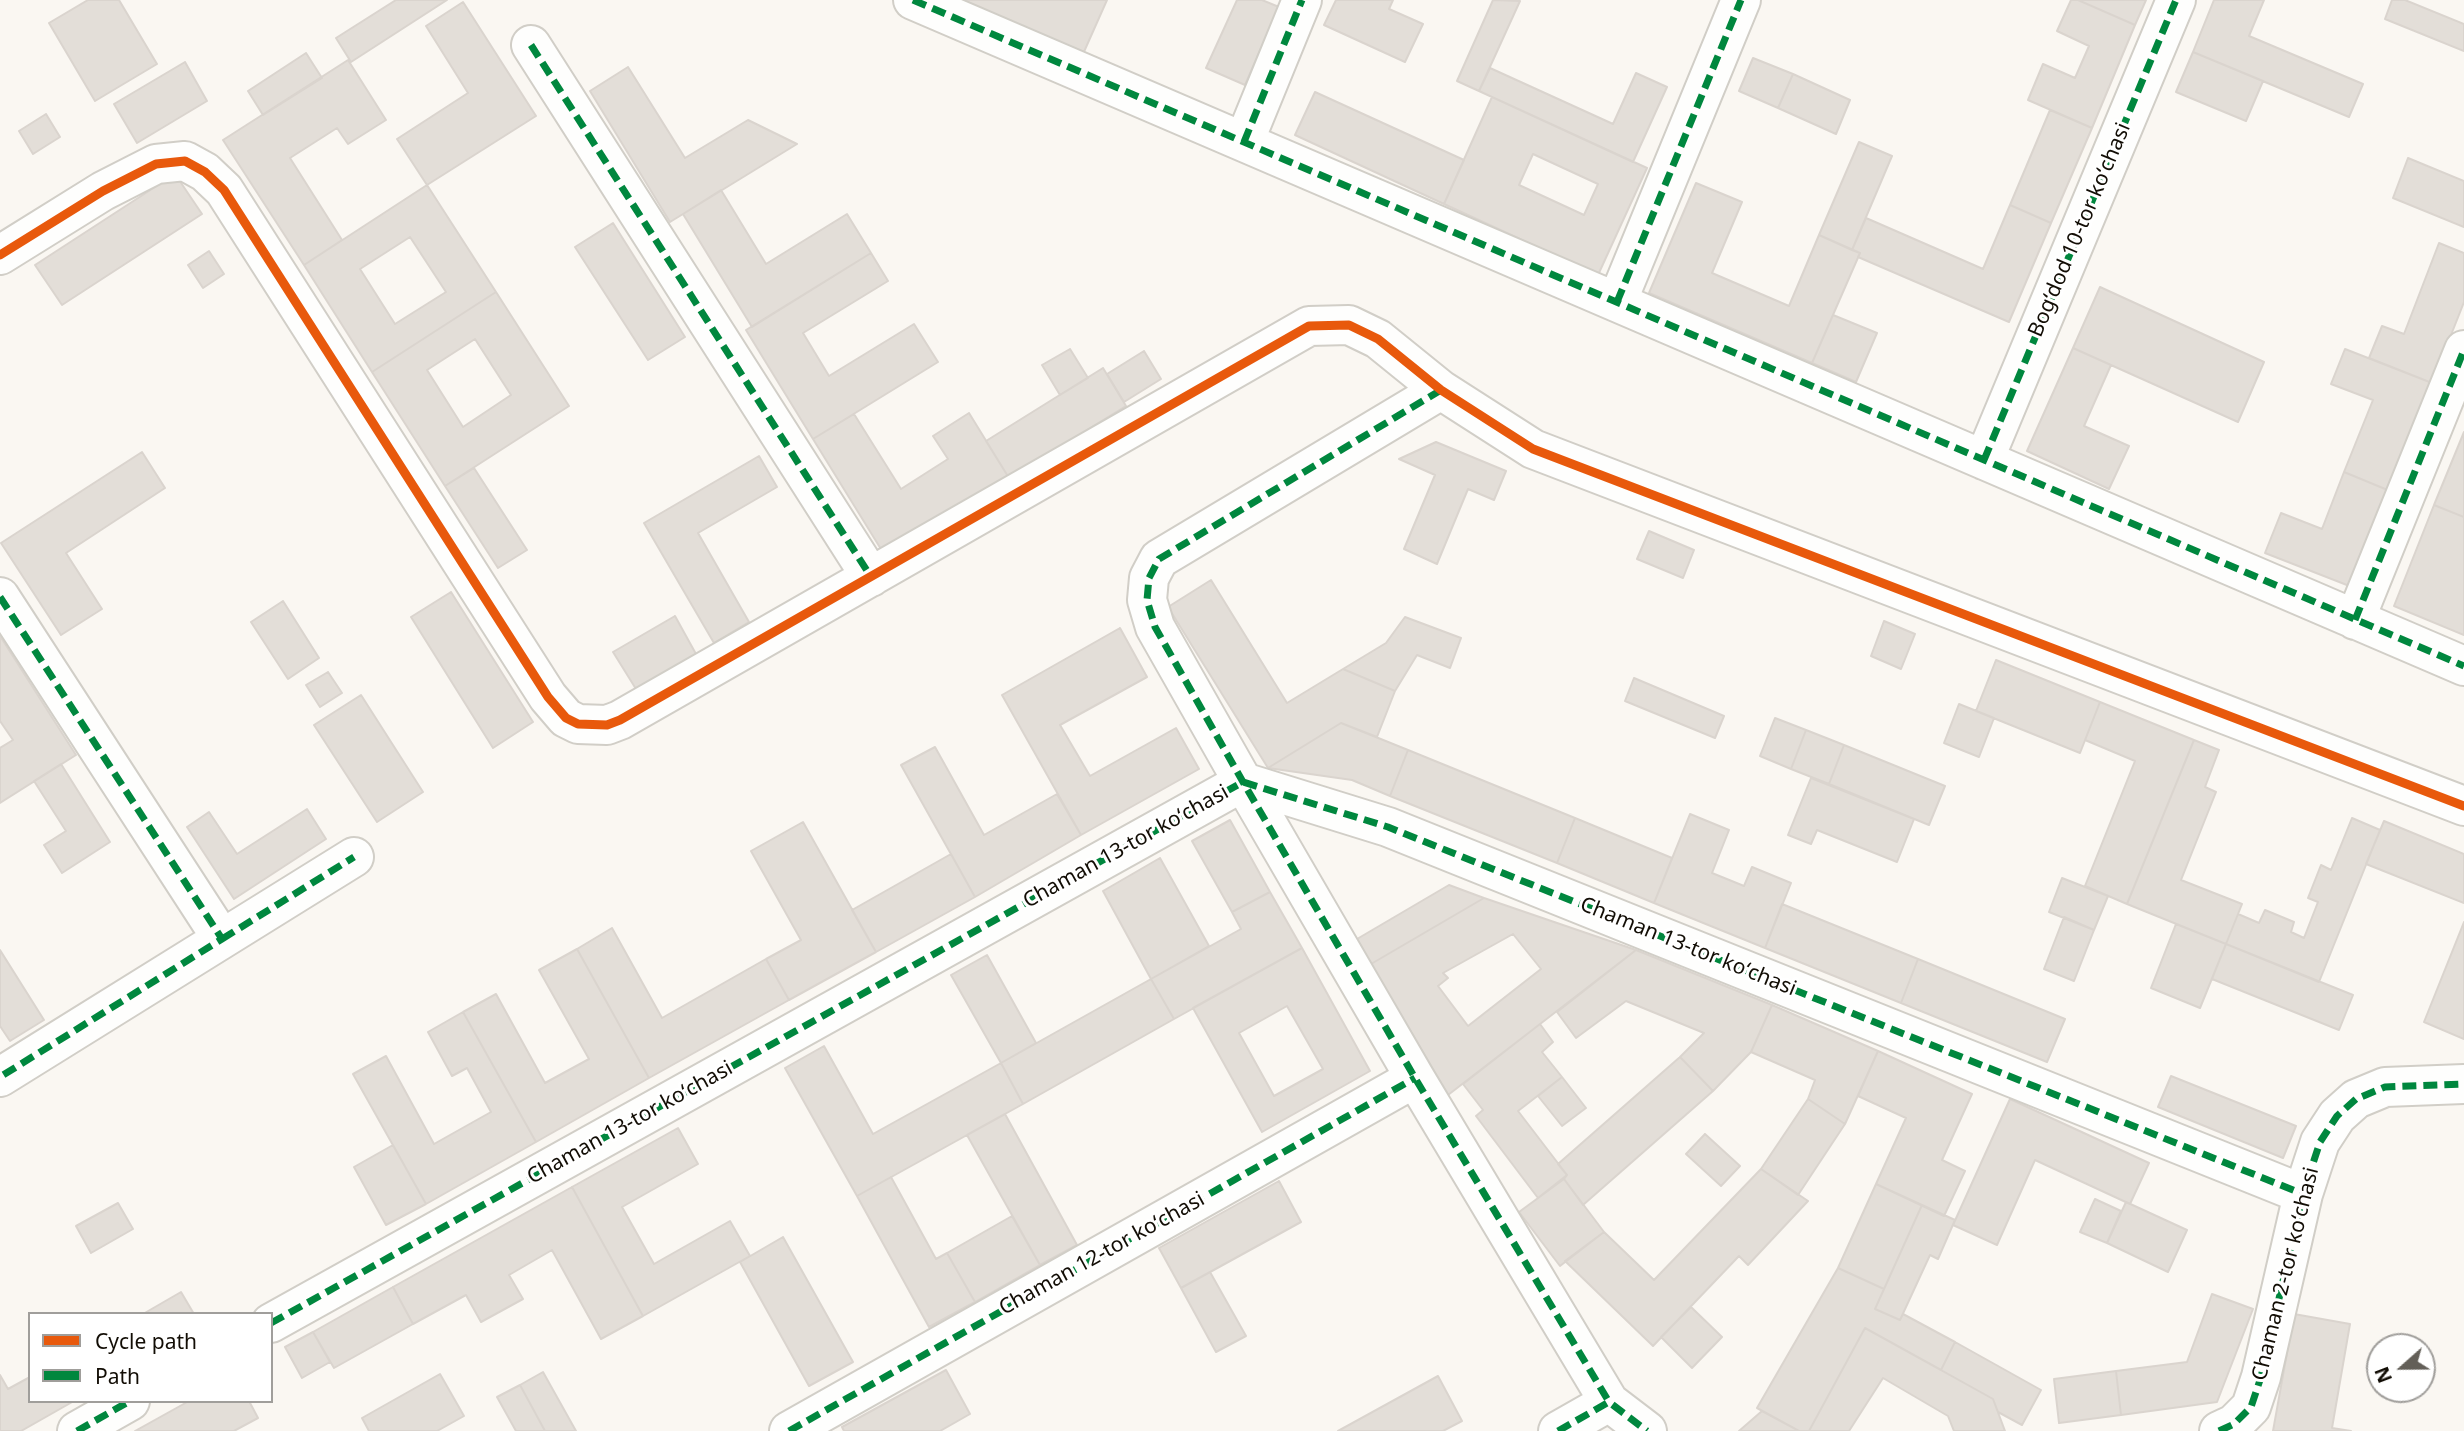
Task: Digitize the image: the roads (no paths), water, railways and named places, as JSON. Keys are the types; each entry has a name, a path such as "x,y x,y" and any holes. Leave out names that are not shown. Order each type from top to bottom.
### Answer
{"street":[{"path":"913,0 2464,666"},
{"path":"1244,142 1302,0"},
{"path":"1616,302 1741,0"},
{"name":"Bogʻdod 10-tor koʻchasi","path":"1984,460 2176,0"},
{"path":"531,45 871,577"},
{"path":"0,255 103,191 156,164 185,161 205,172 224,190 548,697 566,718 578,724 607,725 620,720 1309,326 1349,326 1378,339 1441,390 1533,449 2464,806"},
{"path":"2355,620 2464,350"},
{"path":"1441,390 1159,559 1149,578 1147,600 1155,627 1243,782 1415,1078 1609,1402 1647,1431"},
{"path":"0,597 222,939"},
{"name":"Chaman 13-tor koʻchasi","path":"273,1322 1243,782 1388,827 2303,1194"},
{"path":"0,1077 354,857"},
{"name":"Chaman 12-tor koʻchasi","path":"789,1431 1415,1078"},
{"name":"Chaman 2-tor koʻchasi","path":"2219,1431 2234,1424 2250,1407 2261,1377 2303,1194 2320,1142 2337,1116 2356,1099 2385,1087 2464,1084"},
{"path":"1558,1431 1609,1402"},
{"path":"77,1431 126,1403"}]}
